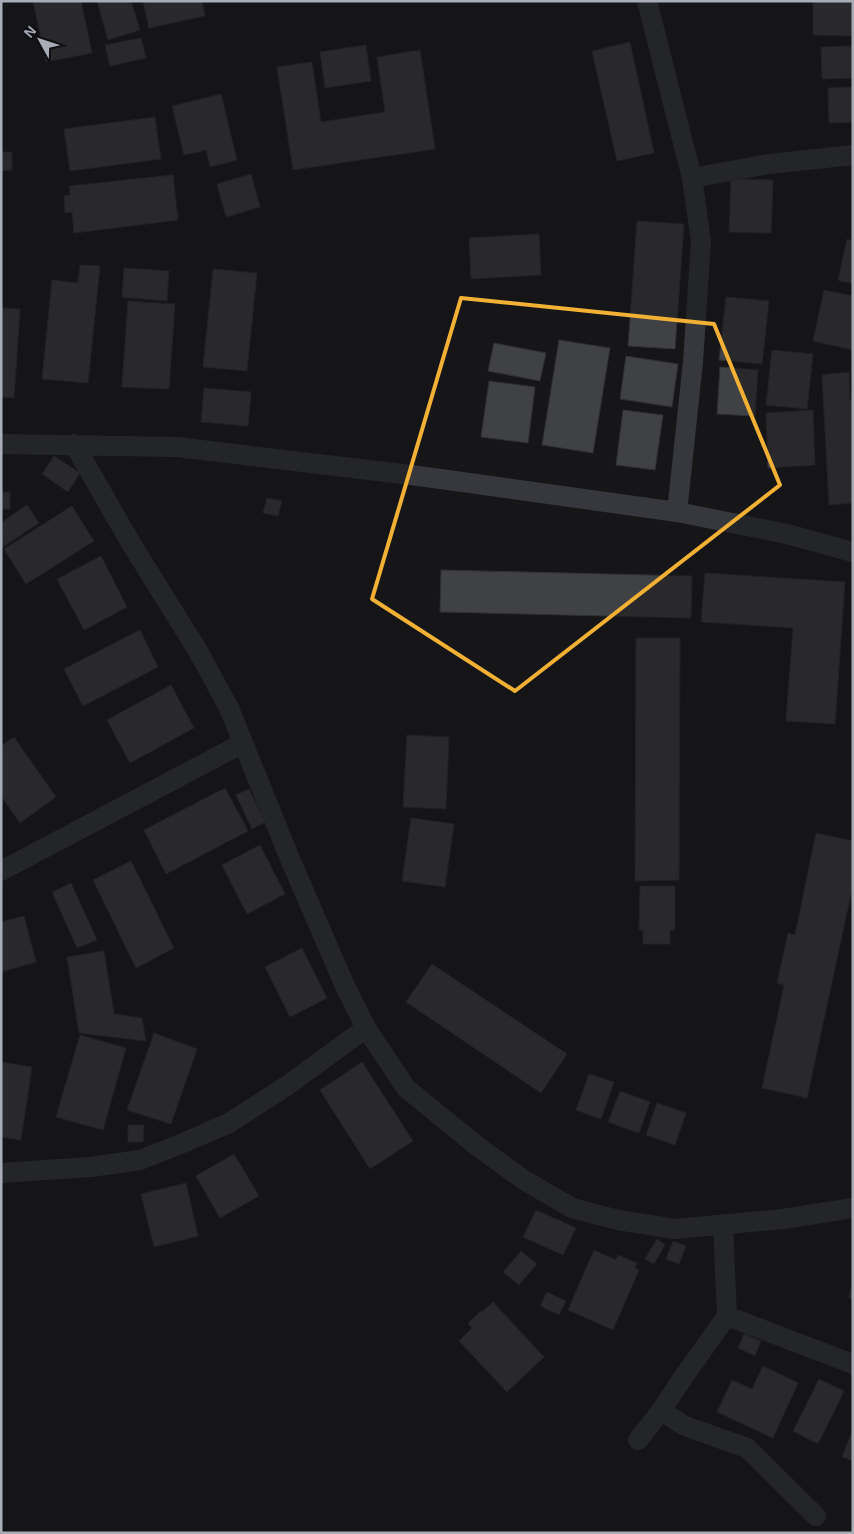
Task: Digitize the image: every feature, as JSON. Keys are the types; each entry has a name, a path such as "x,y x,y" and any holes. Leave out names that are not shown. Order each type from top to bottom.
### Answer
{"street":[{"path":"646,1 692,178 701,241 693,362 677,512"},
{"path":"692,178 769,164 853,156"},
{"path":"1,444 177,447 419,476 677,512 787,534 853,552"},
{"path":"74,444 132,545 198,651 229,708 345,986 366,1028 406,1088 477,1146 524,1180 572,1208 618,1220 675,1229 783,1219 853,1208"},
{"path":"1,871 243,743"},
{"path":"1,1174 91,1167 140,1160 183,1143 229,1123 288,1084 366,1028"},
{"path":"638,1440 661,1411 727,1316 724,1224"},
{"path":"727,1316 853,1364"},
{"path":"661,1411 685,1426 747,1448 816,1516"}],"highlighted area":[{"path":"461,298 714,324 780,485 515,691 372,599"}],"building":[{"path":"33,1 81,1 92,53 46,62"},
{"path":"97,1 131,1 140,30 108,40"},
{"path":"143,1 202,1 205,16 149,28"},
{"path":"813,1 853,1 853,36 813,35"},
{"path":"141,38 146,58 110,66 105,45"},
{"path":"630,42 654,153 617,161 592,51"},
{"path":"366,45 371,81 325,88 320,52"},
{"path":"853,46 853,78 822,79 821,47"},
{"path":"420,50 435,149 293,170 277,67 312,62 321,122 385,112 377,57"},
{"path":"853,87 853,122 829,123 828,88"},
{"path":"221,94 237,160 210,167 206,150 184,155 172,106"},
{"path":"155,117 161,159 70,171 64,129"},
{"path":"1,152 12,152 12,170 1,171"},
{"path":"251,174 260,207 226,217 217,184"},
{"path":"173,175 178,220 74,233 72,212 65,213 64,196 70,195 69,186"},
{"path":"731,179 773,180 771,233 729,232"},
{"path":"637,221 684,224 675,349 628,346"},
{"path":"539,234 541,275 471,279 469,238"},
{"path":"847,239 853,241 853,284 838,280"},
{"path":"80,265 100,266 88,383 42,379 52,280 78,283"},
{"path":"124,268 169,271 167,301 122,297"},
{"path":"213,269 257,273 247,371 203,367"},
{"path":"824,290 853,296 853,350 813,341"},
{"path":"726,297 769,301 762,364 719,360"},
{"path":"128,301 175,304 169,389 122,387"},
{"path":"1,308 20,309 14,398 1,397"},
{"path":"559,340 610,348 593,453 542,445"},
{"path":"494,343 546,353 540,381 488,371"},
{"path":"772,350 813,354 807,409 766,405"},
{"path":"626,356 678,364 672,407 620,399"},
{"path":"720,367 758,370 755,416 717,414"},
{"path":"849,372 850,400 853,399 853,503 829,505 822,375"},
{"path":"489,381 535,387 528,443 481,437"},
{"path":"204,388 251,392 248,426 201,422"},
{"path":"623,410 663,415 655,470 616,465"},
{"path":"813,410 815,465 768,468 766,413"},
{"path":"54,456 80,473 68,492 42,474"},
{"path":"1,492 10,492 10,509 1,509"},
{"path":"267,498 282,501 278,516 263,513"},
{"path":"27,505 39,523 1,548 1,523"},
{"path":"72,506 94,541 26,584 4,549"},
{"path":"101,556 127,607 84,630 57,579"},
{"path":"441,570 692,576 691,618 440,612"},
{"path":"705,573 845,582 835,724 786,721 793,628 701,622"},
{"path":"140,630 158,667 83,706 64,669"},
{"path":"636,638 680,638 679,880 635,881"},
{"path":"171,685 194,728 130,763 107,720"},
{"path":"407,735 449,737 446,809 403,807"},
{"path":"14,737 56,797 20,823 1,796 1,746"},
{"path":"225,788 248,831 166,874 144,830"},
{"path":"249,789 265,822 252,829 236,795"},
{"path":"411,818 454,824 445,887 402,881"},
{"path":"816,833 853,841 853,885 807,1098 762,1088 784,985 777,983 788,933 795,935"},
{"path":"260,845 285,894 247,914 222,865"},
{"path":"131,861 174,948 136,968 93,880"},
{"path":"71,883 97,940 77,948 52,892"},
{"path":"640,886 675,886 675,930 670,930 670,944 643,944 643,930 639,930"},
{"path":"24,916 36,962 1,972 1,922"},
{"path":"302,948 327,998 290,1017 265,967"},
{"path":"104,951 114,1014 142,1018 146,1041 79,1033 67,957"},
{"path":"432,964 567,1054 541,1093 406,1002"},
{"path":"154,1033 197,1049 171,1124 127,1110"},
{"path":"80,1035 126,1048 103,1130 56,1117"},
{"path":"1,1062 32,1067 21,1140 1,1137"},
{"path":"362,1062 413,1141 370,1169 320,1090"},
{"path":"589,1074 614,1082 601,1119 576,1110"},
{"path":"620,1091 650,1102 639,1133 608,1122"},
{"path":"657,1103 686,1113 675,1145 646,1135"},
{"path":"128,1125 144,1125 143,1142 128,1142"},
{"path":"234,1154 259,1196 220,1218 196,1176"},
{"path":"186,1183 198,1236 154,1247 141,1194"},
{"path":"536,1210 576,1228 563,1255 523,1237"},
{"path":"657,1239 665,1245 654,1264 645,1259"},
{"path":"673,1241 686,1246 679,1264 666,1259"},
{"path":"594,1250 616,1260 618,1255 637,1263 635,1268 639,1270 613,1330 568,1310"},
{"path":"521,1251 537,1264 519,1285 503,1272"},
{"path":"853,1278 853,1299 849,1298"},
{"path":"547,1292 566,1301 559,1315 540,1306"},
{"path":"493,1302 544,1357 507,1392 459,1341 472,1328 468,1323"},
{"path":"744,1334 761,1341 755,1356 738,1348"},
{"path":"763,1366 798,1383 773,1438 717,1412 732,1380 752,1389"},
{"path":"819,1379 844,1391 818,1444 793,1431"},
{"path":"853,1429 853,1461 842,1457"}]}
